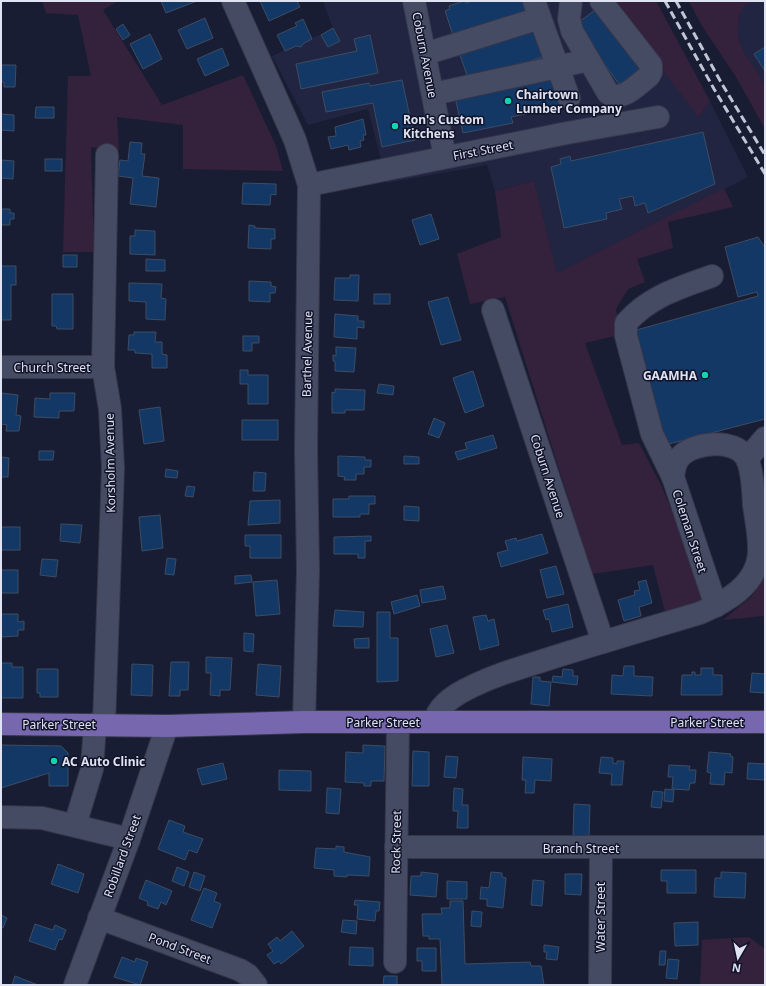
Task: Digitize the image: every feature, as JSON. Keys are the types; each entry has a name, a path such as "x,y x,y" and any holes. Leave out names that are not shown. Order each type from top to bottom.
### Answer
{"main road":[{"name":"Parker Street","path":"1,724 167,726 304,722 765,722"}],"street":[{"name":"Barthel Avenue","path":"233,1 295,140 308,185 306,442 308,570 304,722"},
{"path":"571,1 569,25 608,94 612,96 621,96 649,76 652,69 651,65 601,1"},
{"name":"Coburn Avenue","path":"416,2 445,157"},
{"path":"425,54 537,10 569,98"},
{"path":"433,94 589,60"},
{"name":"First Street","path":"308,185 445,157 658,117"},
{"name":"Korsholm Avenue","path":"76,825 79,807 91,774 99,724 113,468 110,409 104,367 107,155"},
{"path":"673,477 652,434 626,336 626,323 638,309 663,294 712,276"},
{"name":"Coburn Avenue","path":"494,310 603,642"},
{"name":"Church Street","path":"1,367 104,367"},
{"path":"435,722 437,713 451,700 480,683 603,642 700,613 733,596 744,587 762,552 751,477 746,459 765,438"},
{"name":"Coleman Street","path":"716,606 673,477 679,457 702,446 716,444 726,445 741,452 746,459"},
{"name":"Rock Street","path":"395,962 398,722"},
{"name":"Robillard Street","path":"75,985 129,839 167,726"},
{"path":"1,816 42,818 129,839"},
{"name":"Branch Street","path":"396,847 765,847"},
{"name":"Water Street","path":"600,985 601,848"},
{"name":"Pond Street","path":"99,918 243,972 256,985"}],"shaded area":[{"path":"42,1 118,1 103,10 162,105 243,75 276,146 283,171 183,169 183,125 117,117 119,150 91,147 94,252 63,252 68,76 91,76 78,15 46,13"},
{"path":"323,1 655,1 699,117 710,101 748,177 557,274 534,181 495,191 487,165 387,183 368,109 308,125 272,56 333,29"},
{"path":"608,1 656,1 710,101 699,117"},
{"path":"689,1 754,1 742,10 739,18 738,29 742,47 764,85 765,129 736,77 702,26"},
{"path":"732,1 765,1 765,87 742,49 737,31 740,12"},
{"path":"534,181 557,273 724,188 733,207 668,222 673,248 637,259 645,282 628,289 616,309 619,335 585,343 622,445 639,443 662,487 702,587 702,601 666,616 653,565 592,574 505,297 470,304 457,254 501,237 495,191"},
{"path":"765,574 765,616 723,620 752,596"},
{"path":"749,937 765,949 765,985 700,985 702,940"}],"building":[{"path":"161,1 197,1 166,13"},
{"path":"260,1 297,1 300,7 269,21"},
{"path":"464,1 466,3 472,1 522,1 526,13 454,38 445,11 450,9 449,6"},
{"path":"598,8 643,71 621,87 576,24"},
{"path":"205,18 213,38 187,49 178,30"},
{"path":"303,19 312,39 304,43 301,47 296,46 285,51 277,35 297,26 295,23"},
{"path":"123,24 130,35 123,40 116,29"},
{"path":"536,26 545,56 469,81 459,52"},
{"path":"333,28 340,41 328,47 321,35"},
{"path":"150,34 162,59 143,69 130,44"},
{"path":"370,35 378,73 301,89 296,64 357,51 354,39"},
{"path":"765,47 765,71 754,54"},
{"path":"222,48 229,65 205,76 197,59"},
{"path":"1,65 16,65 15,87 4,87 4,82 1,82"},
{"name":"Chairtown Lumber Company","path":"555,76 562,106 511,117 513,123 463,133 455,97"},
{"name":"Ron's Custom Kitchens","path":"402,80 415,140 382,147 373,103 326,112 322,92 369,83 370,86"},
{"path":"36,107 54,107 54,118 35,118"},
{"path":"1,114 14,115 14,131 1,130"},
{"path":"363,119 366,135 363,135 364,140 360,141 361,147 349,150 348,145 331,149 328,137 336,136 335,127"},
{"path":"703,132 715,184 648,213 645,203 635,206 633,196 619,199 622,209 606,213 607,219 564,228 551,167 561,164 560,159 570,156 571,161"},
{"path":"130,142 142,143 141,154 145,154 142,176 159,178 156,207 130,204 133,178 118,176 120,160 128,161"},
{"path":"45,159 62,159 62,171 45,171"},
{"path":"1,160 14,161 13,179 1,178"},
{"path":"243,183 276,184 276,195 271,194 270,205 242,204"},
{"path":"1,209 10,209 10,213 14,213 14,219 10,219 10,225 1,225"},
{"path":"431,214 439,239 420,245 412,220"},
{"path":"249,225 255,226 255,228 275,229 275,239 271,239 271,249 248,248"},
{"path":"135,230 155,231 155,255 130,254 130,236 135,236"},
{"name":"GAAMHA","path":"758,237 765,248 765,419 665,445 633,331 758,296 757,292 738,297 725,247"},
{"path":"63,255 77,255 77,267 63,267"},
{"path":"146,259 165,260 165,271 146,271"},
{"path":"1,266 16,266 16,285 11,285 11,320 1,320"},
{"path":"350,275 359,275 358,301 334,300 335,278 350,278"},
{"path":"249,281 271,282 271,286 276,287 275,293 270,293 270,302 249,301"},
{"path":"129,283 162,284 161,298 166,299 165,320 146,319 146,302 129,301"},
{"path":"52,294 73,294 73,329 57,329 56,326 52,326"},
{"path":"374,294 390,294 390,304 374,304"},
{"path":"448,297 461,340 441,345 428,302"},
{"path":"335,314 358,316 358,321 364,321 364,328 357,327 357,339 334,337"},
{"path":"134,332 156,332 155,342 162,342 162,354 167,355 167,368 152,368 152,354 135,353 135,350 128,350 129,335 134,335"},
{"path":"243,336 259,336 259,343 252,343 252,351 243,351"},
{"path":"336,347 356,348 354,372 335,371 335,361 333,361 333,355 336,356"},
{"path":"240,370 248,370 248,375 268,375 268,404 248,404 248,384 240,384"},
{"path":"473,371 484,406 465,413 453,378"},
{"path":"379,384 394,386 393,395 377,393"},
{"path":"335,389 365,390 364,410 345,410 345,413 332,413 332,392 335,393"},
{"path":"1,393 18,395 16,415 21,416 19,431 6,431 7,425 1,424"},
{"path":"50,393 75,393 74,411 59,411 59,418 34,417 35,398 50,399"},
{"path":"160,407 164,441 144,444 139,410"},
{"path":"434,418 445,423 439,438 428,434"},
{"path":"242,420 278,420 278,440 242,440"},
{"path":"493,435 497,448 458,460 455,452 467,449 465,443"},
{"path":"39,451 54,451 53,460 39,460"},
{"path":"338,456 365,457 365,460 371,460 371,467 364,467 364,474 356,474 356,480 344,480 345,477 338,476"},
{"path":"404,456 419,457 419,464 404,464"},
{"path":"1,457 9,458 8,477 1,477"},
{"path":"166,469 178,471 177,478 165,477"},
{"path":"254,472 266,473 265,491 253,491"},
{"path":"187,486 195,487 193,497 185,496"},
{"path":"349,496 375,496 375,504 369,504 369,514 360,514 360,517 333,517 333,499 349,499"},
{"path":"280,500 280,523 248,525 250,501"},
{"path":"404,506 419,507 419,521 404,520"},
{"path":"160,515 163,548 142,551 139,517"},
{"path":"61,524 82,525 80,543 60,541"},
{"path":"1,527 20,527 20,550 1,550"},
{"path":"542,534 548,553 501,567 497,553 508,550 505,541 516,538 517,541"},
{"path":"245,535 281,535 281,558 250,558 250,546 245,546"},
{"path":"371,536 371,541 365,541 365,558 358,558 358,554 334,554 334,537"},
{"path":"167,558 176,559 174,575 165,574"},
{"path":"42,559 58,560 56,577 40,575"},
{"path":"556,566 564,594 547,598 540,570"},
{"path":"1,570 18,570 18,593 1,593"},
{"path":"251,575 252,582 235,584 235,576"},
{"path":"277,580 280,614 256,616 253,582"},
{"path":"646,580 652,603 639,607 641,616 624,621 618,600 635,595 634,591 640,590 638,582"},
{"path":"443,586 446,599 422,603 420,590"},
{"path":"417,595 420,606 394,614 391,602"},
{"path":"568,604 573,627 552,632 549,619 546,620 543,610"},
{"path":"335,610 364,612 363,627 333,626"},
{"path":"377,612 390,612 390,638 398,638 398,681 377,682"},
{"path":"1,614 18,614 18,622 24,621 24,630 18,630 18,636 1,637"},
{"path":"486,615 488,621 494,619 499,645 480,650 473,617"},
{"path":"447,625 454,653 436,657 430,629"},
{"path":"244,633 254,634 253,652 244,651"},
{"path":"369,638 369,648 355,648 354,639"},
{"path":"206,657 232,658 230,690 220,690 220,696 210,695 211,673 206,673"},
{"path":"171,662 189,662 188,690 180,690 180,696 169,696"},
{"path":"1,663 12,663 12,667 23,667 23,698 1,698"},
{"path":"132,664 153,665 152,696 131,695"},
{"path":"258,664 281,666 279,697 256,695"},
{"path":"624,666 634,666 634,676 653,677 652,696 611,694 612,675 623,676"},
{"path":"701,668 713,668 713,675 722,675 722,695 681,695 682,675 692,675 692,672 695,672 695,675 701,675"},
{"path":"37,669 58,669 58,697 40,697 40,693 37,693"},
{"path":"563,669 573,670 573,676 578,676 577,685 552,682 553,676 562,677"},
{"path":"752,673 765,674 765,693 750,692"},
{"path":"533,677 540,677 540,681 551,682 549,706 531,704"},
{"path":"1,745 61,746 68,753 68,786 49,786 49,773 1,788"},
{"path":"363,745 385,746 384,781 371,781 371,786 364,786 364,783 345,782 346,752 363,753"},
{"path":"413,751 429,752 429,786 412,786"},
{"path":"709,752 731,754 730,756 733,757 732,773 725,772 724,785 710,784 711,773 707,772"},
{"path":"446,756 458,757 456,778 444,777"},
{"path":"523,757 552,759 551,781 535,780 534,793 525,793 526,780 522,780"},
{"path":"601,757 613,758 613,763 617,764 617,761 624,761 622,785 611,785 612,774 599,773"},
{"path":"223,763 227,779 202,785 197,769"},
{"path":"748,763 765,764 765,780 747,779"},
{"path":"669,765 690,766 689,770 696,770 695,783 690,783 689,790 672,789 673,777 668,777"},
{"path":"279,770 311,771 311,791 279,790"},
{"path":"327,788 341,789 339,814 326,813"},
{"path":"454,788 463,789 462,805 468,805 468,828 457,828 458,811 453,811"},
{"path":"665,789 674,790 673,802 664,801"},
{"path":"653,791 663,792 661,808 651,807"},
{"path":"574,804 590,805 589,838 573,837"},
{"path":"169,820 185,826 183,832 203,839 197,853 189,850 185,860 158,849"},
{"path":"336,846 344,847 344,852 370,857 369,876 334,876 334,870 314,868 316,848 336,849"},
{"path":"58,864 84,874 78,893 51,884"},
{"path":"177,867 189,872 184,886 172,881"},
{"path":"661,870 696,870 696,893 667,893 667,881 661,881"},
{"path":"194,872 205,876 200,891 189,887"},
{"path":"421,872 438,874 436,897 410,895 411,876 421,876"},
{"path":"491,872 502,873 502,877 506,878 503,908 487,906 487,899 480,899 481,887 489,888"},
{"path":"721,872 746,873 745,898 714,897 715,878 721,878"},
{"path":"565,874 582,874 581,895 565,894"},
{"path":"146,880 172,891 166,905 161,902 158,909 147,905 148,902 139,898"},
{"path":"533,880 544,881 542,906 531,905"},
{"path":"447,881 467,882 467,899 447,899"},
{"path":"204,888 217,893 214,901 221,904 212,928 191,920"},
{"path":"355,900 380,902 379,911 376,911 375,921 357,919 358,905 354,905"},
{"path":"450,901 463,901 465,964 530,962 531,966 541,966 544,985 442,985 440,939 429,939 429,936 423,936 422,914 442,914 441,908 450,908"},
{"path":"472,911 482,912 481,927 471,926"},
{"path":"1,915 7,918 3,928 1,927"},
{"path":"343,920 357,921 356,934 341,932"},
{"path":"698,922 698,945 675,946 674,923"},
{"path":"35,924 53,930 55,925 66,930 62,940 59,939 55,950 29,941"},
{"path":"292,931 304,946 281,964 279,961 274,964 267,955 273,951 268,944 277,937 280,941"},
{"path":"544,945 559,947 557,960 546,959 547,952 544,952"},
{"path":"350,947 373,948 373,966 349,965"},
{"path":"417,948 436,948 436,971 422,971 422,961 417,961"},
{"path":"660,951 666,951 665,965 659,965"},
{"path":"122,957 135,962 136,958 148,962 140,985 114,977"},
{"path":"668,959 679,960 677,979 666,978"},
{"path":"15,976 38,985 12,985"},
{"path":"384,976 397,976 397,985 383,985"}],"railway":[{"path":"665,1 714,89 765,174"},
{"path":"676,1 722,84 765,155"}],"place":[{"name":"Chairtown Lumber Company","path":"508,101"},
{"name":"Ron's Custom Kitchens","path":"395,126"},
{"name":"GAAMHA","path":"705,375"},
{"name":"AC Auto Clinic","path":"54,761"}]}
